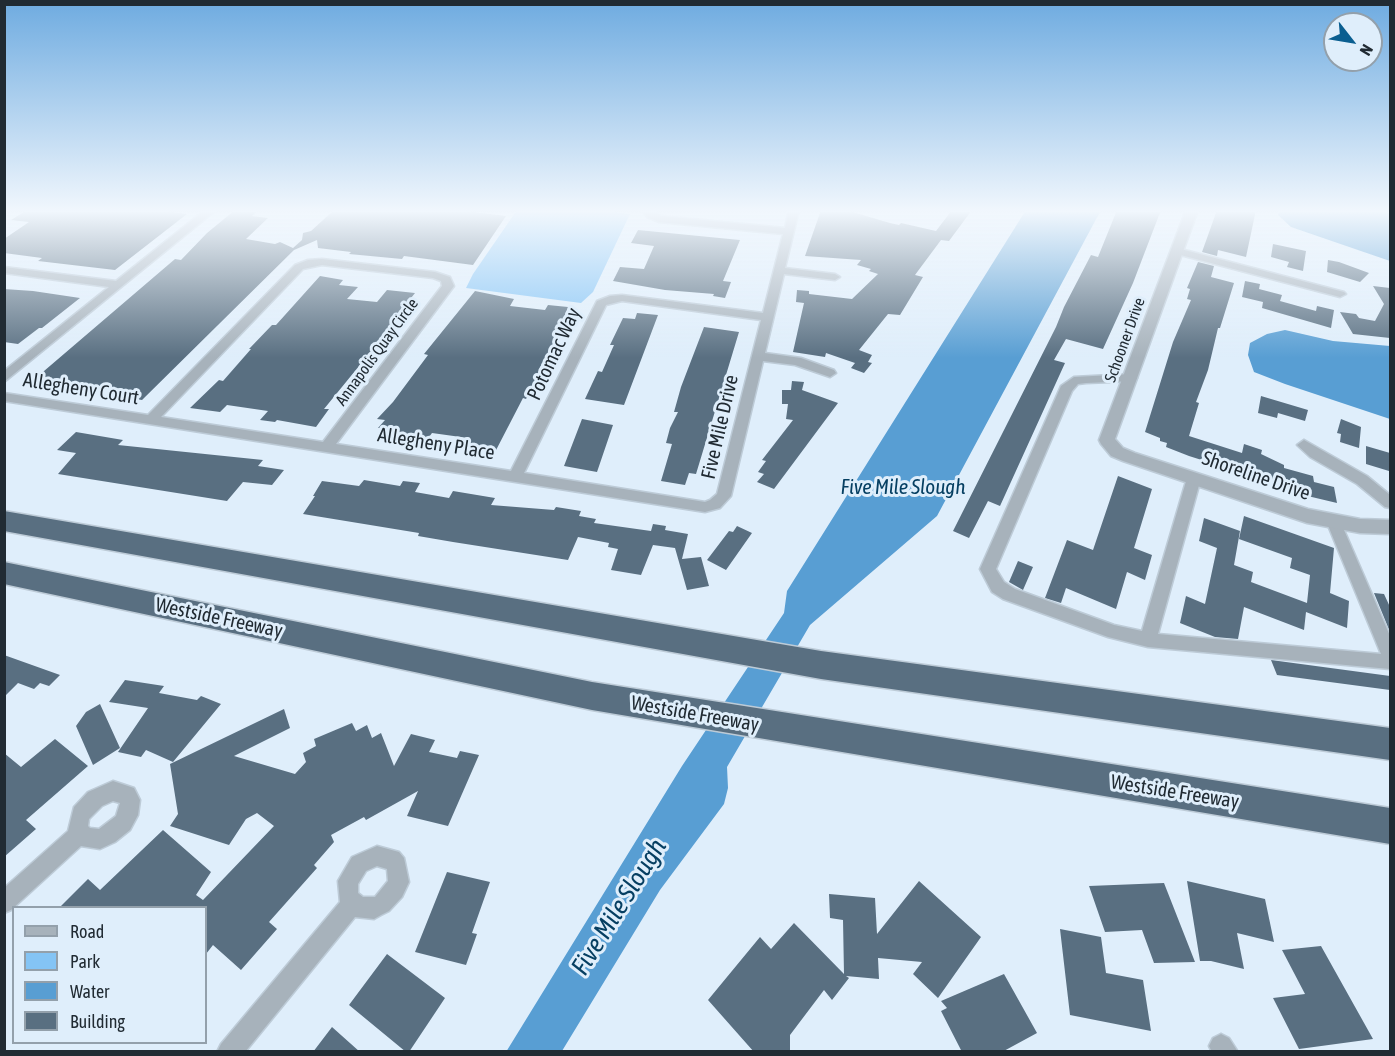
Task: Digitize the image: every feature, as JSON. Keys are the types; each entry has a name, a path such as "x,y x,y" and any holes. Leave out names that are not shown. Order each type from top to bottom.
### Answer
{"highway":[{"path":"4,520 821,665 1390,744"},
{"name":"Westside Freeway","path":"4,573 592,696 1390,826"}],"street":[{"path":"4,378 151,259"},
{"name":"Five Mile Drive","path":"715,504 724,496 782,259"},
{"name":"Schooner Drive","path":"1112,447 1107,437 1174,259"},
{"path":"1208,259 1340,294"},
{"name":"Annapolis Quay Circle","path":"151,420 299,267 322,262 435,275 446,279 449,284 445,291 327,447"},
{"path":"4,270 119,285"},
{"path":"779,270 835,277"},
{"name":"Potomac Way","path":"516,476 592,324 597,308 605,301 622,298 767,317"},
{"name":"Five Mile Drive","path":"757,356 797,361 830,373"},
{"path":"1131,378 1074,381 1066,389 988,569 998,587 1009,594 1114,632 1148,640 1390,662"},
{"name":"Allegheny Court","path":"4,397 151,420"},
{"name":"Allegheny Place","path":"151,420 694,506 705,507 715,504"},
{"path":"1304,445 1315,454 1362,480 1390,503"},
{"name":"Shoreline Drive","path":"1112,447 1129,457 1284,509 1334,523 1390,527"},
{"path":"1148,640 1194,478"},
{"path":"1334,523 1390,654"},
{"path":"4,903 80,834"},
{"path":"229,1052 352,904"}],"green space":[{"path":"483,259 609,259 593,292 581,303 466,288"}],"water":[{"name":"Five Mile Slough","path":"995,259 1075,259 937,516 810,625 727,767 728,788 724,804 660,890 562,1051 506,1052 682,766 784,613 787,591"},
{"path":"1285,330 1333,341 1390,346 1390,419 1254,372 1248,355 1250,343 1267,334"}],"building":[{"path":"40,259 129,259 115,270 38,261"},
{"path":"175,259 285,259 142,400 116,396 123,389 85,384 77,392 30,383"},
{"path":"429,259 477,259 473,265"},
{"path":"648,259 732,259 723,281 731,282 725,298 713,296 714,294 665,290 613,281 620,267 644,269"},
{"path":"851,259 927,259 915,275 923,277 900,315 888,314 859,350 872,355 868,362 872,363 864,373 851,368 855,363 826,353 825,357 793,352 804,303 796,302 797,290 809,291 809,294 852,299 878,274 869,271 871,269 857,265 861,260"},
{"path":"1089,259 1142,259 1103,349 1066,339 1054,360 1065,363 1000,506 988,501 969,538 953,531 1056,327"},
{"path":"1279,259 1305,259 1303,271 1287,267 1289,262"},
{"path":"1328,260 1369,273 1360,282 1327,272"},
{"path":"1198,262 1214,266 1211,277 1234,283 1196,402 1199,403 1189,436 1242,453 1244,444 1262,450 1261,454 1284,465 1284,468 1313,476 1314,482 1334,487 1337,503 1295,493 1295,488 1262,478 1264,475 1220,458 1210,455 1208,462 1189,456 1166,447 1167,443 1160,441 1160,438 1145,432 1173,342 1191,300 1187,299 1190,289 1187,288"},
{"path":"320,276 343,280 339,285 358,287 347,299 377,302 387,290 415,293 397,316 399,317 324,409 329,409 316,427 277,420 275,422 260,420 268,411 227,405 220,412 190,408 219,380 223,381 251,349 249,349 272,325 276,325"},
{"path":"1245,281 1260,284 1259,289 1282,295 1280,301 1316,311 1317,306 1334,310 1331,328 1262,308 1263,302 1242,297"},
{"path":"1373,286 1390,288 1390,338 1353,334 1340,312 1356,314 1359,318 1375,321 1384,304"},
{"path":"4,289 80,298 18,344 4,342"},
{"path":"475,291 514,299 510,306 545,310 548,305 568,307 558,334 561,334 540,367 538,374 540,375 526,399 523,398 494,454 465,448 468,438 432,433 424,444 377,435 382,428 378,428 385,420 377,419 393,402 428,355 424,354"},
{"path":"637,313 658,315 624,405 585,399 598,371 602,372 614,345 610,345 623,318 635,319"},
{"path":"704,327 739,332 696,474 689,473 685,485 661,481 672,444 666,443 678,412 674,412"},
{"path":"792,381 804,382 802,390 838,403 774,489 757,482 764,474 758,472 766,461 762,460 793,420 786,419 788,404 782,404 782,390 791,390"},
{"path":"1261,396 1308,410 1305,421 1278,413 1277,418 1258,413"},
{"path":"582,419 613,425 597,472 564,466"},
{"path":"1341,419 1361,427 1359,448 1340,442 1341,434 1337,433"},
{"path":"76,432 123,440 118,445 263,460 258,466 284,470 272,485 243,482 227,501 58,474 76,453 57,450"},
{"path":"1366,446 1390,453 1389,471 1366,464"},
{"path":"1118,476 1152,489 1134,548 1152,555 1145,580 1127,572 1116,609 1066,588 1061,603 1045,598 1067,540 1093,550"},
{"path":"364,480 400,486 403,481 420,483 415,492 449,498 453,491 495,498 491,505 554,510 556,507 581,511 579,516 596,519 594,523 651,531 653,524 666,526 665,530 688,534 682,559 701,557 709,586 687,590 675,548 653,545 641,575 611,570 618,549 608,547 609,543 578,537 568,560 418,536 419,533 303,514 322,481 359,486"},
{"path":"1244,516 1334,548 1330,593 1349,601 1347,628 1306,612 1304,630 1244,607 1238,639 1215,637 1180,623 1186,596 1205,604 1217,548 1199,541 1204,518 1240,531 1234,565 1253,572 1251,582 1307,603 1310,575 1290,568 1292,558 1239,539"},
{"path":"737,526 752,533 726,570 707,560 729,531 733,532"},
{"path":"1018,561 1033,567 1023,590 1009,582"},
{"path":"1374,593 1384,594 1390,607 1390,632"},
{"path":"4,655 60,675 49,686 40,683 34,689 18,683 4,697"},
{"path":"1271,660 1390,676 1390,690 1277,675"},
{"path":"125,680 164,686 159,693 197,700 201,696 221,704 173,762 146,750 141,757 118,752 148,708 109,702"},
{"path":"100,704 120,748 93,765 76,726 86,712"},
{"path":"284,709 290,728 234,756 295,774 306,762 303,753 316,746 314,739 352,723 356,731 367,725 372,738 381,733 394,766 411,734 435,740 429,752 457,758 460,751 479,755 448,826 407,816 418,791 366,820 364,817 331,835 334,842 314,865 317,868 269,922 277,929 241,970 213,945 207,953 207,906 61,906 88,879 100,890 163,830 211,872 196,895 203,900 274,826 257,813 246,819 229,845 170,826 178,814 170,764"},
{"path":"55,739 88,766 26,820 36,829 4,857 4,753 21,767"},
{"path":"447,872 490,882 472,933 477,934 466,965 415,952"},
{"path":"919,881 981,937 938,998 913,974 922,962 878,958 879,979 846,976 849,978 832,1000 824,990 790,1035 790,1052 754,1052 708,1000 760,937 771,949 794,923 844,974 843,920 830,918 829,894 875,898 877,934"},
{"path":"1187,881 1265,899 1274,942 1237,933 1244,969 1211,961 1200,961"},
{"path":"1164,883 1195,962 1154,963 1142,930 1105,932 1089,886"},
{"path":"1060,929 1101,937 1106,973 1143,980 1151,1031 1070,1015"},
{"path":"1321,946 1373,1039 1299,1049 1273,998 1305,994 1282,950"},
{"path":"387,954 445,998 409,1052 406,1052 349,1005"},
{"path":"1004,974 1037,1033 1002,1052 962,1052 941,1011 947,1008 941,1001"},
{"path":"332,1027 360,1052 313,1052"}]}
